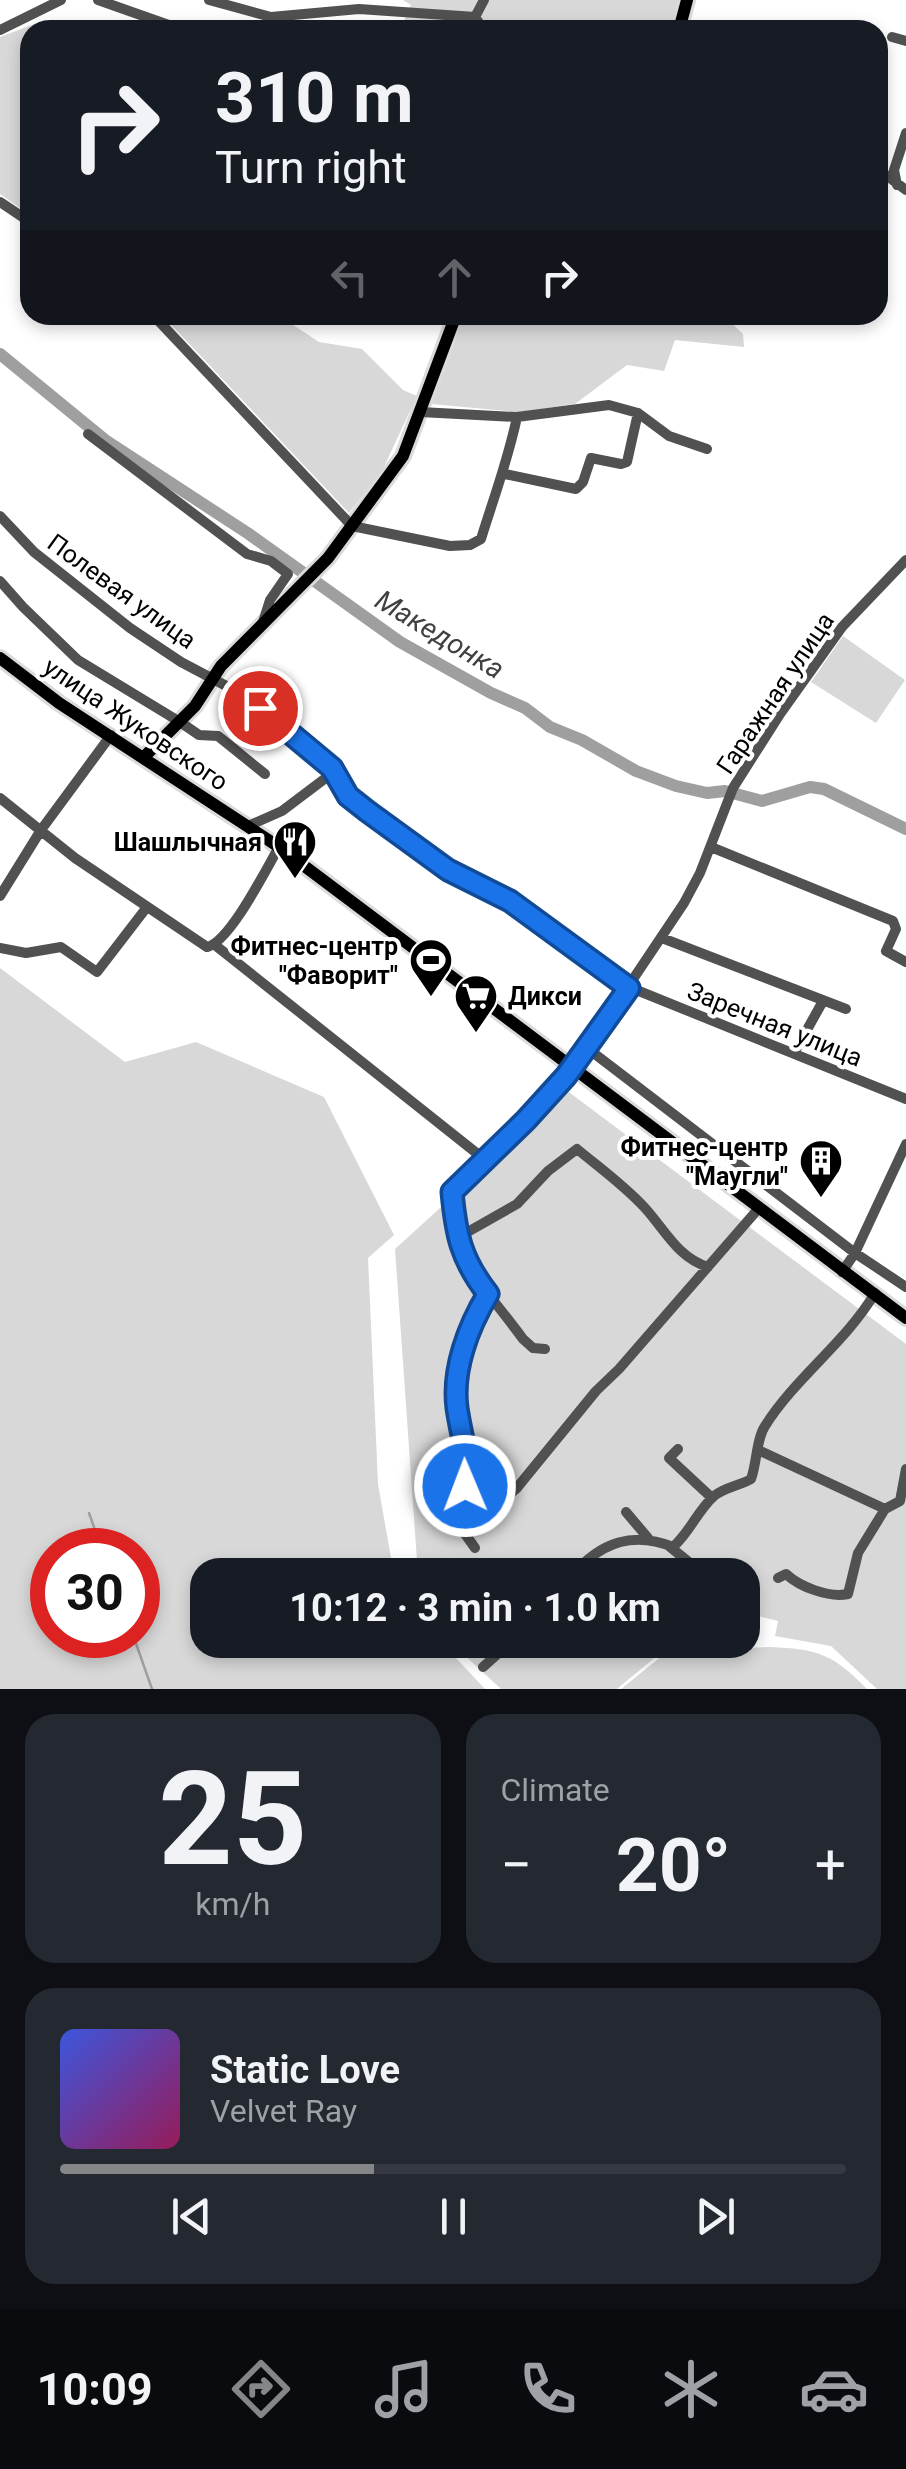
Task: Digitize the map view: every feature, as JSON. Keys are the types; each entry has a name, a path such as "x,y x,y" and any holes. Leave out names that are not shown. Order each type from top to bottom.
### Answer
{"main road":[{"path":"144,756 180,722 203,696 212,677 308,578 352,526 402,456 452,325"},
{"name":"улица Жуковского","path":"0,658 279,846 906,1318"}],"street":[{"path":"20,20 61,0"},
{"path":"98,0 155,20"},
{"path":"209,0 271,17 359,5 475,18 484,0"},
{"path":"892,37 906,41"},
{"path":"901,188 894,170 906,132"},
{"path":"162,325 352,526 450,546 470,545 481,539 498,484 505,474 517,417"},
{"path":"420,412 517,417 600,404 638,413 670,436 707,448"},
{"path":"505,474 576,489 583,482 591,458 627,462 638,413"},
{"path":"88,434 248,554 271,561 288,574 270,600 263,623"},
{"name":"Полевая улица","path":"0,516 34,552 130,628 260,708 310,746 335,772 348,796 367,811 448,870 510,901 629,988"},
{"name":"Гаражная улица","path":"457,1238 452,1192 526,1120 586,1048 662,938 700,873 731,792 780,714 842,627 906,560"},
{"path":"0,581 22,608 78,660 198,736 218,736 266,774"},
{"path":"0,896 41,830 110,735"},
{"path":"248,826 282,811 335,772"},
{"path":"0,798 147,907 211,946 484,1159"},
{"path":"211,946 261,881 279,846"},
{"path":"711,847 893,921 896,928 886,952 906,962"},
{"path":"0,948 26,954 61,947 97,972 147,907"},
{"path":"662,938 846,1009"},
{"name":"Заречная улица","path":"629,988 906,1099"},
{"path":"794,1053 823,1001"},
{"path":"586,1048 855,1253 906,1287"},
{"path":"842,1272 855,1253 906,1144"},
{"path":"545,1349 533,1348 470,1272 457,1238 517,1204 577,1149 644,1206 675,1247 694,1263 708,1267"},
{"path":"475,1548 462,1531 461,1519 468,1509 499,1503 516,1488 596,1391 759,1208"},
{"path":"468,1509 464,1499 469,1464 456,1394 464,1344 488,1294"},
{"path":"588,1558 640,1537 673,1547 688,1534 712,1498 751,1479 762,1429 821,1356 857,1324 875,1294"},
{"path":"678,1448 669,1458 712,1498"},
{"path":"758,1450 895,1507"},
{"path":"778,1578 786,1574 793,1581 836,1596 848,1594 858,1554 900,1501 906,1469"},
{"path":"626,1512 650,1540"},
{"path":"668,1545 683,1558"},
{"path":"484,1667 494,1658"}],"shaded area":[{"path":"403,0 680,0 675,20 404,20 411,5"},
{"path":"20,29 20,208 0,194 0,37"},
{"path":"171,325 293,325 319,342 362,349 403,390 417,396 382,471 349,513"},
{"path":"459,325 734,325 743,334 744,347 675,340 664,371 627,365 575,404 519,412 432,404"},
{"path":"843,636 905,680 876,723 811,682"},
{"path":"0,968 125,1062 196,1042 324,1097 394,1235 368,1258 378,1484 391,1558 190,1558 190,1658 456,1658 485,1689 0,1689"},
{"path":"562,1087 906,1344 906,1689 877,1689 831,1646 775,1636 778,1621 760,1616 760,1558 417,1558 395,1249 530,1126"},
{"path":"760,1647 801,1649 824,1656 867,1689 621,1689 659,1658 760,1658"},
{"path":"467,1658 654,1658 617,1689 501,1689"}],"waterway":[{"name":"Македонка","path":"0,354 105,440 249,534 400,642 525,708 550,727 582,740 636,771 676,786 707,793 725,791 762,801 810,787 824,789 906,829"},
{"path":"89,1513 94,1528"},
{"path":"141,1658 152,1689"}],"place":[{"name":"Шашлычная","path":"295,880"},
{"name":"Фитнес-центр \"Фаворит\"","path":"431,998"},
{"name":"Дикси","path":"476,1034"},
{"name":"Фитнес-центр \"Маугли\"","path":"821,1199"}],"route":[{"path":"260,708 310,746 332,768 348,796 367,811 448,870 510,901 629,988 566,1076 452,1192 457,1238 470,1272 488,1294 464,1344 456,1394 469,1464 465,1486"}]}
